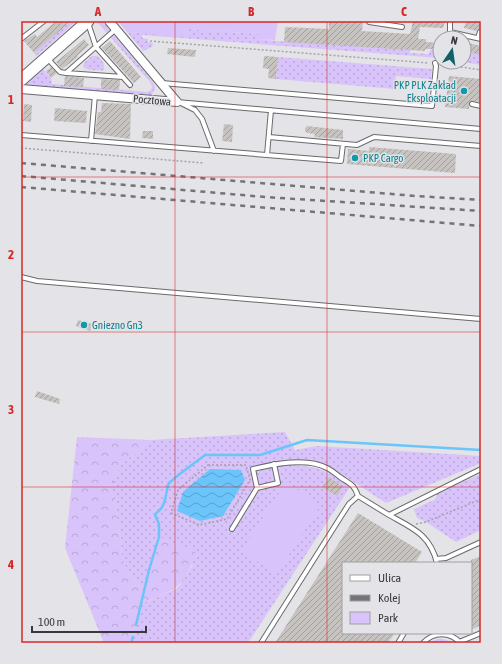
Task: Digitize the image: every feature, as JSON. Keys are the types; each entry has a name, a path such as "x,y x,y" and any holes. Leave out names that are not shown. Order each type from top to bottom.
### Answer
{"street":[{"path":"21,80 87,21"},
{"name":"Pocztowa","path":"109,21 177,102"},
{"name":"Pocztowa","path":"21,89 177,102"}],"lane":[{"path":"21,39 44,21"},
{"path":"87,21 96,47 130,85"},
{"path":"369,21 402,27"},
{"path":"450,21 450,32 480,39 480,32"},
{"path":"66,73 116,30"},
{"path":"46,57 60,72 123,77"},
{"path":"161,83 432,106 436,70"},
{"path":"91,141 95,95"},
{"path":"177,102 481,129"},
{"path":"177,102 195,110 202,119 214,151"},
{"path":"472,104 481,106"},
{"path":"267,155 271,110"},
{"path":"21,135 341,161 342,144"},
{"path":"269,138 357,145 374,137 481,146"},
{"path":"21,277 37,281 481,319"},
{"path":"232,529 257,488 253,469 274,464 302,462 326,467 355,487 358,496 409,526 426,538 436,561 481,542"},
{"path":"257,488 278,483 274,464"},
{"path":"389,515 481,469"},
{"path":"261,643 349,504 358,496"},
{"path":"423,643 429,637 439,634 449,636 460,642 481,632"},
{"path":"398,643 403,634"}],"path":[{"path":"150,41 432,63"},
{"path":"21,148 204,163"},
{"path":"208,465 246,465 250,480 226,519 199,525 171,513 178,490 208,465"},
{"path":"409,526 426,522 481,499"}],"green space":[{"path":"71,21 77,21 36,56 34,53"},
{"path":"102,21 153,83 155,90 151,95 25,85 43,69 51,78 52,84 147,92 151,90 152,87 150,82 97,22"},
{"path":"118,21 278,21 275,40 258,39 258,34 188,29 187,37 127,32"},
{"path":"188,29 258,34 258,39 276,41 410,49 410,53 429,54 430,50 432,50 432,57 142,35 142,38 148,39 148,42 153,43 152,47 143,51 127,32 187,36"},
{"path":"472,53 481,55 481,65 472,63"},
{"path":"92,56 97,56 102,60 104,70 96,71 83,67 84,63"},
{"path":"278,57 432,69 431,79 396,76 395,89 276,79"},
{"path":"285,432 295,450 317,446 481,456 481,463 386,503 326,464 312,460 296,460 296,466 312,467 325,471 350,487 248,643 131,643 141,604 176,589 193,565 159,537 144,592 126,569 122,556 121,540 113,494 113,479 121,465 151,440"},
{"path":"77,437 151,440 121,465 113,479 113,494 121,540 122,556 126,569 143,591 159,537 196,551 192,564 183,581 170,591 141,604 131,643 104,643 65,548"},
{"path":"481,474 481,530 456,542 426,522 417,518 414,509 434,500 437,493"},
{"path":"286,482 321,505 277,574 241,551"},
{"path":"437,639 443,639 454,643 429,643"}],"water":[{"path":"210,469 241,470 245,480 223,516 200,521 177,511 183,492"}],"building":[{"path":"56,21 71,21 34,53 24,41 35,34 37,37"},
{"path":"329,21 363,21 362,31 410,34 413,21 445,21 443,28 420,27 418,39 426,39 426,42 432,42 432,49 425,49 425,51 284,42 285,27 329,29"},
{"path":"466,21 481,21 481,29 477,31 464,28"},
{"path":"84,39 89,45 77,56 78,57 62,69 56,62"},
{"path":"110,41 141,77 134,83 102,48"},
{"path":"472,44 481,46 481,55 472,53"},
{"path":"168,48 196,50 195,57 167,54"},
{"path":"264,56 278,57 276,79 268,78 269,69 263,68"},
{"path":"51,67 57,73 51,78 46,71"},
{"path":"65,76 84,78 83,87 64,86"},
{"name":"PKP PLK Zakład Eksploatacji","path":"449,76 481,79 481,102 471,101 469,104 469,109 445,107"},
{"path":"101,79 120,80 119,90 101,89"},
{"path":"102,103 131,104 130,139 95,134 98,112 101,112"},
{"path":"24,104 32,105 31,122 23,121"},
{"path":"55,108 87,111 86,123 54,121"},
{"path":"224,124 233,125 232,142 222,141"},
{"path":"307,126 343,130 343,139 314,137 315,134 307,133 305,131"},
{"path":"143,131 153,131 153,139 142,138"},
{"path":"369,147 456,154 455,173 347,164 348,149 369,151"},
{"name":"Gniezno Gn3","path":"78,320 92,324 90,331 76,326"},
{"path":"37,391 60,399 59,404 35,397"},
{"path":"329,477 343,487 337,496 322,487"},
{"path":"358,513 422,552 416,562 342,562 342,634 394,634 388,643 275,643"},
{"path":"481,556 481,625 472,630 472,562 471,560"}],"waterway":[{"path":"136,625 149,570 159,537 159,524 155,515 163,505 169,483 205,455 260,455 307,440 481,450"},
{"path":"131,643 133,637"}],"railway":[{"path":"21,163 416,196 481,200"},
{"path":"21,176 265,197 481,211"},
{"path":"21,187 481,226"}],"place":[{"name":"PKP PLK Zakład Eksploatacji","path":"464,91"},
{"name":"PKP Cargo","path":"355,158"},
{"name":"Gniezno Gn3","path":"84,325"}]}
